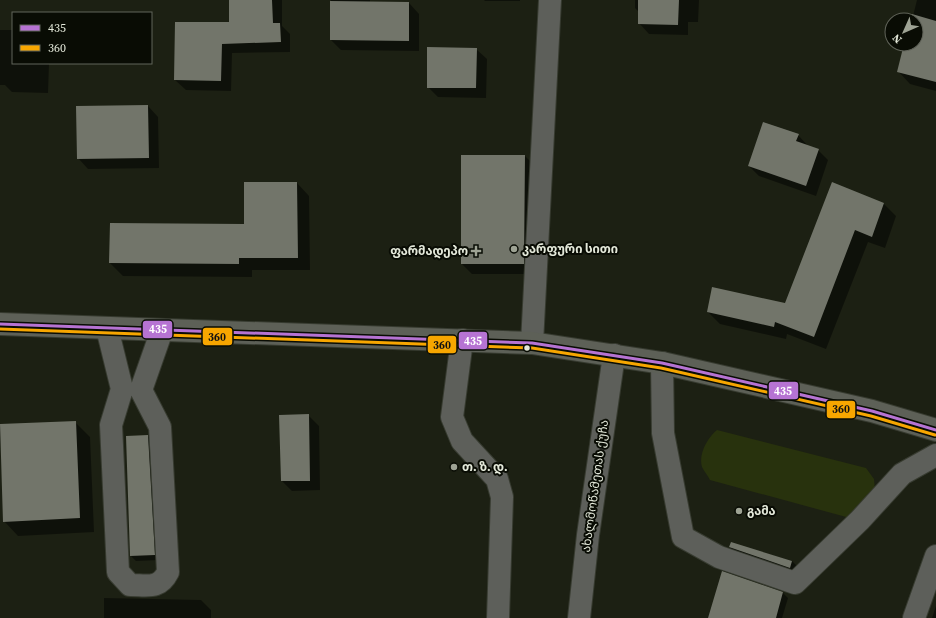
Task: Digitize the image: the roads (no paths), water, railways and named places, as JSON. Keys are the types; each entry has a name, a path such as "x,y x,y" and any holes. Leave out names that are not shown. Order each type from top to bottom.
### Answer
{"main road":[{"path":"0,324 532,343 662,363 872,411 936,430"}],"street":[{"path":"532,343 550,0"},
{"path":"107,328 122,389 111,425 118,572 130,585 157,585 164,580 168,572 160,427 141,390 162,330"},
{"path":"462,340 452,417 462,441 496,479 502,497 498,618"},
{"name":"ახალმოწამეთას ქუჩა","path":"579,618 588,536 614,355"},
{"path":"662,363 663,433 683,538 719,557 795,583 860,520 902,474 936,455"},
{"path":"914,618 935,559"}],"place":[{"name":"კარფური სითი","path":"514,249"},
{"name":"ფარმადეპო","path":"476,251"},
{"name":"თ. ზ. დ.","path":"454,467"},
{"name":"გამა","path":"739,511"}]}
